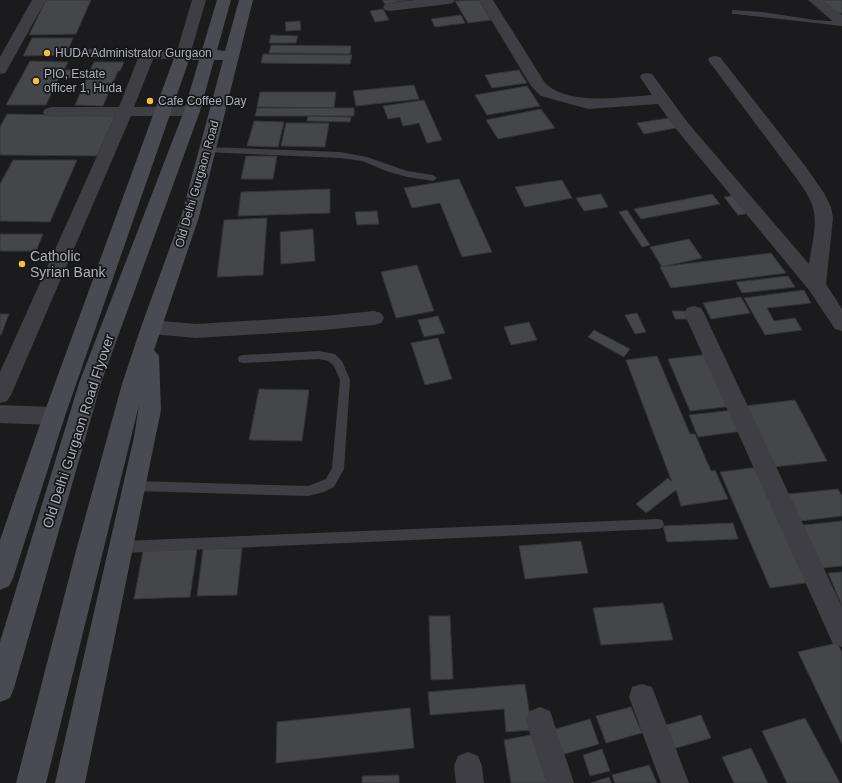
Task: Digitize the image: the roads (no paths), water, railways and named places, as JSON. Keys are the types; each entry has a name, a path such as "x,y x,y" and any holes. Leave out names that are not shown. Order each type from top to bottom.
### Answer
{"main road":[{"name":"Old Delhi Gurgaon Road","path":"192,111 224,0"},
{"name":"Old Delhi Gurgaon Road","path":"149,335 190,217 246,0"},
{"path":"0,578 54,416 183,55 232,55"},
{"name":"Old Delhi Gurgaon Road Flyover","path":"0,688 90,383 192,111"},
{"path":"31,783 92,539 134,384 149,335"},
{"path":"70,783 122,547 150,410 149,335"}],"street":[{"path":"0,70 39,0"},
{"path":"90,54 183,55 199,0"},
{"path":"390,7 448,0"},
{"path":"486,0 539,86 546,93 588,104 662,98"},
{"path":"815,0 840,19"},
{"path":"0,396 125,111 147,55"},
{"path":"715,60 800,171 815,193 822,207 824,218 816,285"},
{"path":"647,77 682,126 816,285 842,324"},
{"path":"51,112 192,111"},
{"path":"694,313 842,635"},
{"path":"149,335 324,323 374,318"},
{"path":"0,414 54,416"},
{"path":"642,697 675,783"},
{"path":"540,721 560,783"}],"lane":[{"path":"735,12 754,12 821,22 840,19"},
{"path":"207,150 340,155 364,159 389,169 407,174 433,178"},
{"path":"134,486 308,491 320,488 330,483 338,469 345,380 338,364 331,357 319,355 243,359"},
{"path":"122,547 658,524"}],"place":[{"name":"HUDA Administrator Gurgaon","path":"47,53"},
{"name":"PIO, Estate officer 1, Huda","path":"36,81"},
{"name":"Cafe Coffee Day","path":"150,101"},
{"name":"Catholic Syrian Bank","path":"22,264"}]}
